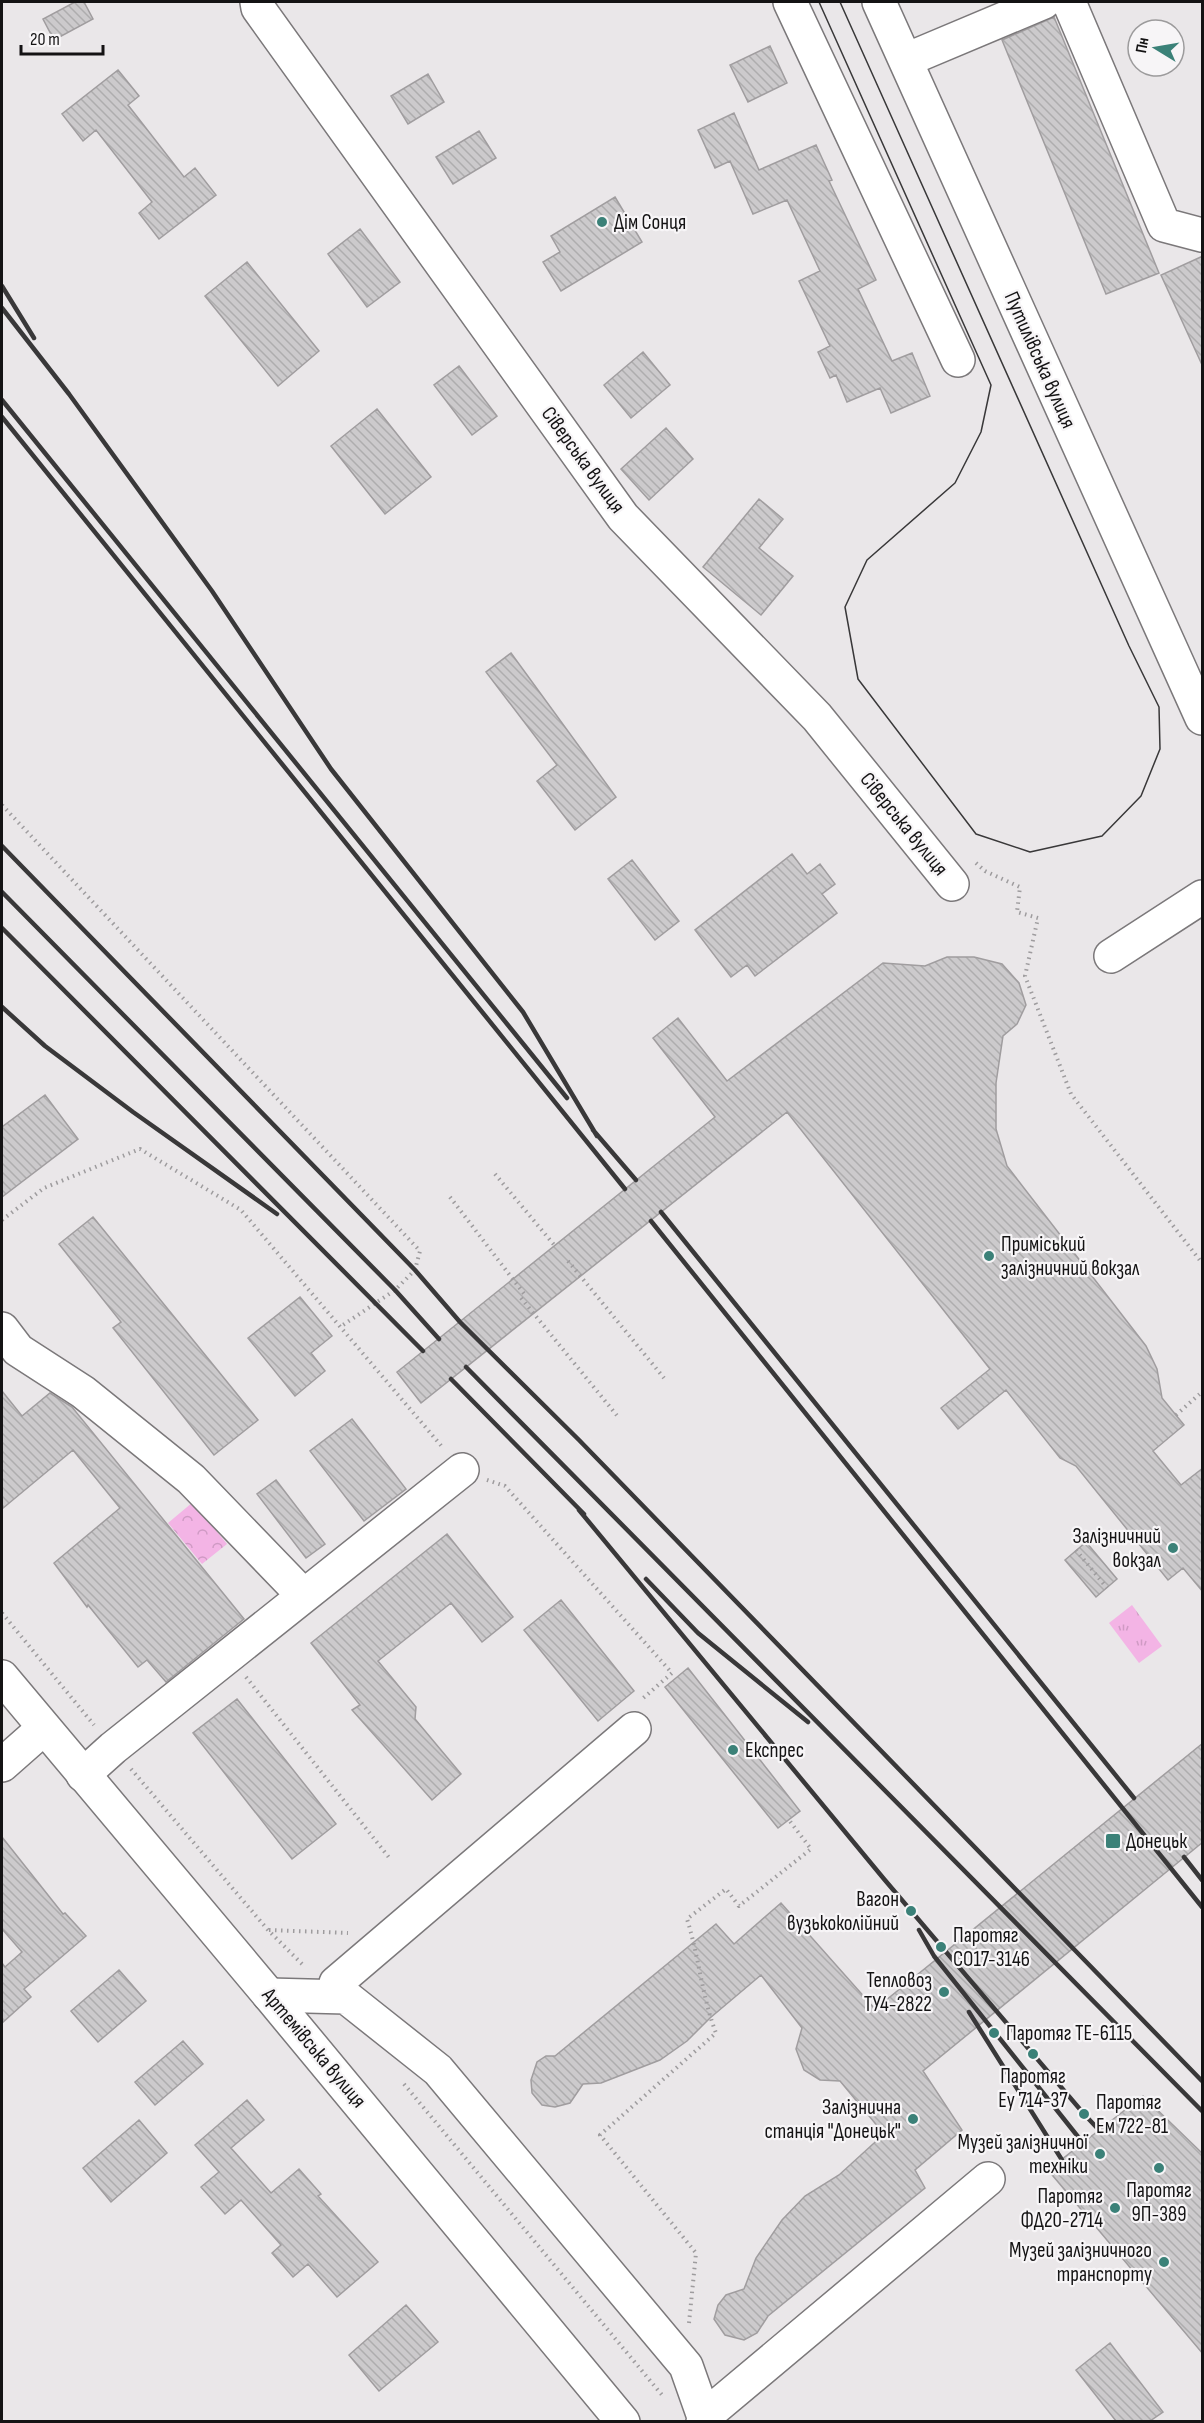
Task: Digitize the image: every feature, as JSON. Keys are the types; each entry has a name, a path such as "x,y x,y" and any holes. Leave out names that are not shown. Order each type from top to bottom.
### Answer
{"street":[{"name":"Сіверська вулиця","path":"257,2 258,8 623,518 818,717 952,884"},
{"path":"790,2 958,360"},
{"name":"Путилівська вулиця","path":"879,2 1201,712"},
{"path":"906,60 1044,2"},
{"path":"1069,2 1164,225 1203,235"},
{"path":"1111,956 1203,897"},
{"path":"2,1329 18,1350 83,1392 191,1479 303,1595"},
{"path":"83,1775 113,1748 303,1595 462,1470"},
{"name":"Артемівська вулиця","path":"2,1677 270,1995 623,2421"},
{"path":"2,1765 44,1728"},
{"path":"634,1729 336,1983 346,1997 438,2070 686,2366 704,2419 988,2179"},
{"path":"270,1995 346,1997"}],"path":[{"path":"2,805 420,1251 415,1270 395,1290 340,1327"},
{"path":"970,857 985,871 1020,887 1017,912 1038,918 1025,976 1071,1094 1203,1263"},
{"path":"2,1220 44,1188 140,1149 241,1210 462,1470 505,1486 672,1673"},
{"path":"495,1174 555,1246"},
{"path":"450,1197 523,1297 619,1418"},
{"path":"568,1261 664,1378"},
{"path":"1176,1415 1203,1392"},
{"path":"1076,1550 1107,1588"},
{"path":"229,1655 391,1860"},
{"path":"689,2328 696,2253 600,2135 716,2033 710,2018 694,1941 687,1919 726,1889 739,1906 811,1849 789,1820"},
{"path":"268,1930 349,1933"}],"green space":[{"path":"193,1502 227,1544 202,1564 168,1523"},
{"path":"1132,1605 1162,1646 1139,1663 1109,1623"}],"building":[{"path":"75,2 84,2 93,19 54,40 43,19"},
{"path":"1054,17 1159,273 1106,294 1002,40"},
{"path":"770,46 787,83 748,102 730,65"},
{"path":"118,70 139,96 128,105 184,177 195,168 216,195 159,239 139,213 152,202 96,130 83,141 62,114"},
{"path":"428,74 444,102 408,124 391,96"},
{"path":"734,113 759,170 816,145 832,180 829,181 876,280 858,289 892,361 912,353 930,396 891,413 880,388 847,402 836,375 830,378 818,352 830,346 799,281 820,271 787,200 753,214 730,161 715,168 698,130"},
{"path":"479,131 496,158 453,184 436,157"},
{"name":"Дім Сонця","path":"615,197 642,242 561,291 543,262 560,252 551,236"},
{"path":"360,229 400,282 367,307 328,254"},
{"path":"1203,256 1203,367 1161,275"},
{"path":"247,262 319,351 278,386 205,296"},
{"path":"643,352 670,385 631,418 604,385"},
{"path":"459,366 497,416 472,435 434,385"},
{"path":"377,409 431,477 385,514 331,446"},
{"path":"666,428 693,459 649,500 621,469"},
{"path":"759,499 783,519 759,548 793,576 761,615 703,567"},
{"path":"511,653 616,797 575,830 537,781 557,765 486,672"},
{"path":"792,854 807,874 820,864 835,884 822,894 837,913 755,976 747,965 731,977 695,930"},
{"path":"632,860 679,921 655,940 608,879"},
{"name":"Приміський залізничний вокзал","path":"947,957 974,957 1002,964 1019,983 1026,1005 1017,1024 1003,1036 996,1083 996,1129 1007,1166 1146,1346 1157,1369 1162,1398 1184,1425 1153,1451 1181,1485 1203,1468 1203,1592 1183,1568 1168,1580 1076,1466 1060,1458 1006,1390 958,1429 941,1408 990,1369 787,1112 421,1403 397,1372 715,1117 653,1038 678,1018 727,1081 883,963 925,966"},
{"path":"45,1095 78,1139 2,1197 2,1127"},
{"path":"93,1217 258,1420 214,1455 113,1328 121,1322 59,1244"},
{"path":"300,1297 332,1336 311,1353 325,1371 295,1396 248,1338"},
{"path":"2,1391 22,1416 50,1393 72,1407 244,1619 166,1682 147,1660 138,1667 88,1605 87,1607 54,1563 120,1508 73,1450 2,1509"},
{"path":"352,1419 406,1489 364,1521 310,1451"},
{"path":"276,1480 325,1544 306,1558 257,1494"},
{"path":"447,1534 513,1617 482,1642 451,1603 378,1661 416,1707 415,1719 461,1774 432,1800 352,1710 360,1705 311,1643"},
{"path":"1086,1542 1117,1579 1096,1597 1065,1560"},
{"path":"561,1600 634,1691 598,1721 524,1630"},
{"path":"688,1668 800,1811 778,1828 665,1687"},
{"path":"237,1699 336,1824 292,1859 193,1733"},
{"name":"Залізнична станція \"Донецьк\"","path":"1203,1743 1203,1842 923,2071 962,2130 915,2170 925,2188 768,2316 757,2333 744,2340 725,2335 714,2319 718,2305 726,2295 744,2289 756,2258 782,2220 805,2196 839,2175 884,2134 840,2081 820,2080 804,2070 796,2049 802,2028 761,1975 710,2018 687,2041 660,2060 601,2083 583,2084 570,2103 555,2107 542,2105 532,2093 531,2080 537,2062 546,2056 555,2056 716,1924 734,1944 781,1903 875,2009"},
{"path":"2,1837 63,1914 65,1913 86,1936 24,1989 31,1997 2,2023 2,1963 5,1967 22,1952 2,1929"},
{"path":"119,1970 146,2001 98,2042 71,2011"},
{"path":"183,2041 203,2064 155,2105 135,2082"},
{"name":"Музей залізничного транспорту","path":"1143,2096 1203,2154 1203,2354 1048,2170"},
{"path":"247,2100 264,2120 231,2148 271,2193 299,2169 321,2194 318,2196 378,2262 337,2297 308,2264 293,2277 272,2253 281,2245 241,2200 225,2214 201,2187 219,2172 195,2145"},
{"path":"139,2120 167,2153 111,2202 83,2168"},
{"path":"406,2305 438,2342 379,2391 349,2355"},
{"path":"1110,2343 1163,2412 1150,2421 1116,2421 1076,2370"}],"tram line":[{"path":"819,2 991,385 981,432 955,483 867,560 845,607 858,679 976,834 1030,852 1102,836 1141,796 1160,749 1159,707 1129,646 840,2"}],"railway":[{"path":"2,286 34,338"},
{"path":"2,308 69,394 212,591 331,769 523,1012 597,1136"},
{"path":"2,400 567,1098"},
{"path":"2,417 625,1189"},
{"path":"2,846 415,1270 460,1322 579,1440 1202,2081"},
{"path":"2,892 395,1290 439,1339"},
{"path":"2,928 423,1351"},
{"path":"2,1007 45,1046 133,1112 277,1214"},
{"path":"593,1130 636,1180"},
{"path":"661,1212 1134,1798"},
{"path":"651,1221 1202,1907"},
{"path":"466,1367 1202,2111"},
{"path":"451,1379 584,1514"},
{"path":"579,1510 884,1879 1099,2130"},
{"path":"646,1579 698,1633 808,1722"},
{"path":"1184,1857 1202,1880"},
{"path":"919,1930 934,1956 1083,2143"},
{"path":"969,2012 1062,2160"}],"place":[{"name":"Дім Сонця","path":"602,222"},
{"name":"Приміський залізничний вокзал","path":"989,1256"},
{"name":"Залізничний вокзал","path":"1173,1548"},
{"name":"Експрес","path":"733,1750"},
{"name":"Донецьк","path":"1113,1841"},
{"name":"Вагон вузькоколійний","path":"911,1911"},
{"name":"Паротяг СО17-3146","path":"941,1947"},
{"name":"Тепловоз ТУ4-2822","path":"944,1992"},
{"name":"Паротяг ТЕ-6115","path":"994,2033"},
{"name":"Паротяг Еу 714-37","path":"1033,2054"},
{"name":"Паротяг Ем 722-81","path":"1084,2114"},
{"name":"Залізнична станція \"Донецьк\"","path":"913,2119"},
{"name":"Музей залізничної техніки","path":"1100,2154"},
{"name":"Паротяг 9П-389","path":"1159,2168"},
{"name":"Паротяг ФД20-2714","path":"1115,2208"},
{"name":"Музей залізничного транспорту","path":"1164,2262"}]}
